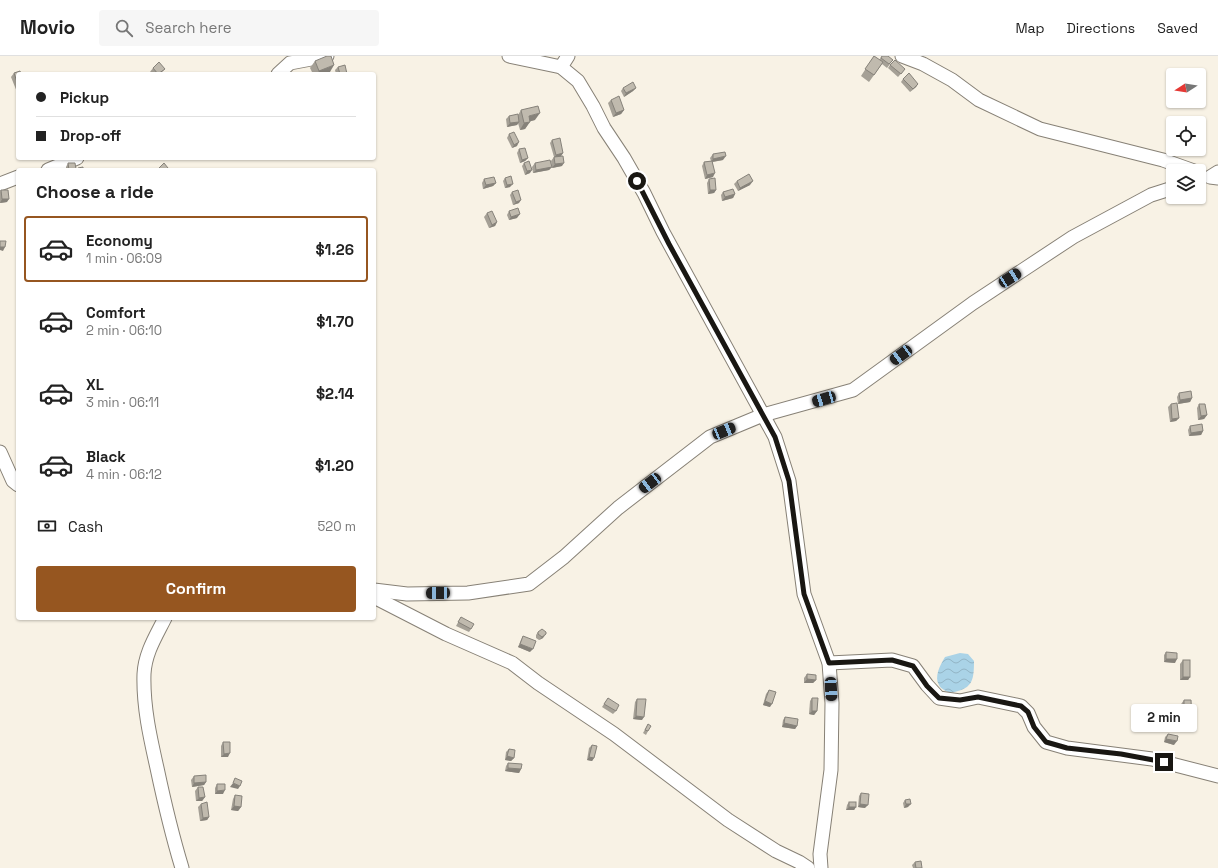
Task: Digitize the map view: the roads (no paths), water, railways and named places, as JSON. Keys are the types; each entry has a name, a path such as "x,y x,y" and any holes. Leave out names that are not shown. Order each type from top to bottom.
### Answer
{"street":[{"path":"280,72 290,63 327,56"},
{"path":"509,56 564,61 578,81 604,128 624,158 644,193 663,232 775,437 789,481 804,594 829,663 832,703 831,770 820,854 821,868"},
{"path":"902,56 923,64 952,80 979,100 1040,129 1174,164"},
{"path":"54,168 74,160"},
{"path":"0,184 16,178"},
{"path":"376,590 407,594 468,593 529,584 564,557 618,508 710,436 763,415 853,390 973,303 1073,237 1151,195 1166,190"},
{"path":"0,452 13,481 16,483"},
{"path":"376,599 446,634 512,663 538,683 614,734 728,820 776,851 808,868"},
{"path":"164,620 150,646 144,673 145,703 151,740 164,800 182,868"},
{"path":"829,663 892,660 913,666 927,686 939,698 960,700 978,697 1021,706 1028,712 1034,727 1046,742 1067,748 1152,759 1218,776"}],"water":[{"path":"960,653 968,654 974,661 972,679 967,687 950,693 942,689 939,685 937,678 938,671 945,657"}]}
